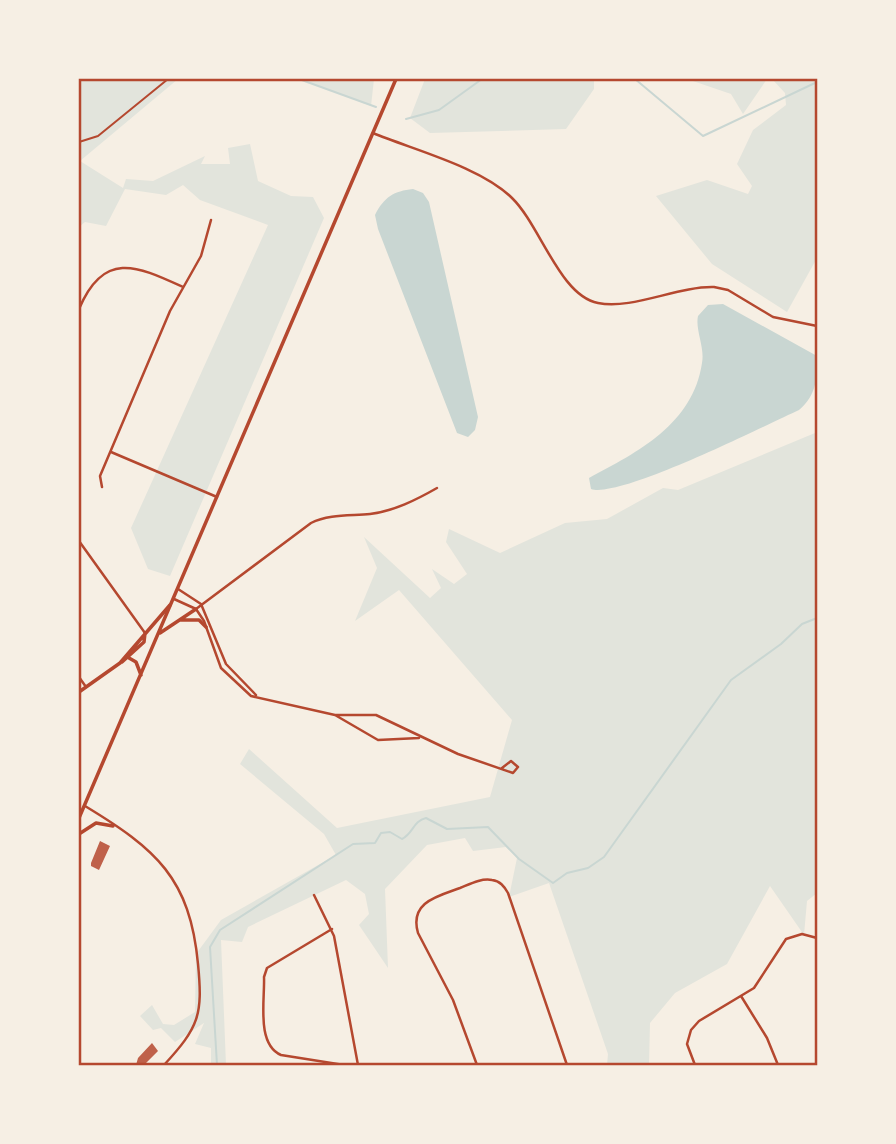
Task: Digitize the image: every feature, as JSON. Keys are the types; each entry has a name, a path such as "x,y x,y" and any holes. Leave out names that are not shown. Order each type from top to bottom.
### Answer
{"main road":[{"path":"79,818 396,79"},
{"path":"120,663 173,601"},
{"path":"159,635 196,609"},
{"path":"179,620 199,620 206,627"},
{"path":"79,692 129,658 146,640 145,633"},
{"path":"129,658 136,662 141,675"},
{"path":"79,834 96,823 113,826"}],"street":[{"path":"79,142 98,136 168,79"},
{"path":"373,133 472,173 502,189 527,216 572,288 591,301 614,304 714,287 728,290 773,317 817,327"},
{"path":"102,487 100,475 183,287 201,256 211,220"},
{"path":"79,309 80,301 88,288 100,276 121,267 144,269 183,287"},
{"path":"111,452 218,498"},
{"path":"196,609 318,519 377,513 409,503 436,488"},
{"path":"79,541 145,633"},
{"path":"178,589 201,604 226,664 256,696"},
{"path":"173,601 196,609 206,627 220,668 247,693 335,715 376,715 421,738 502,768"},
{"path":"79,677 86,687"},
{"path":"335,715 378,740 421,738"},
{"path":"84,806 150,851 166,868 181,891 193,923 201,1009 193,1032 164,1065"},
{"path":"477,1065 453,1000 418,933 416,921 419,909 430,899 482,880 501,884 508,893 567,1065"},
{"path":"314,895 332,929 358,1065"},
{"path":"332,929 267,968 264,977 266,1039 272,1050 281,1055 344,1065"},
{"path":"695,1065 688,1050 691,1030 699,1021 758,984 786,939 802,934 817,938"},
{"path":"741,996 767,1038 778,1065"}],"shaded area":[{"path":"79,79 178,79 80,161 123,188 126,179 153,181 205,156 201,164 230,164 228,148 250,144 258,181 291,196 313,197 324,218 170,576 148,569 131,528 268,225 200,200 183,185 166,195 125,189 106,226 85,222 79,227"},
{"path":"301,79 374,79 371,106"},
{"path":"425,79 594,79 594,89 566,129 430,133 410,118"},
{"path":"687,79 767,79 743,114 731,94"},
{"path":"772,79 817,79 817,258 787,312 712,264 656,196 707,180 748,194 752,186 737,164 753,130 786,105 785,93"},
{"path":"413,189 423,193 429,202 478,417 475,430 468,437 457,433 378,229 375,215 386,199 400,191"},
{"path":"723,304 817,356 813,392 805,404 799,410 660,473 607,489 591,489 589,478 626,458 660,434 687,403 697,384 702,363 698,316 708,305"},
{"path":"817,426 817,893 807,901 804,935 770,886 727,964 675,993 650,1023 649,1065 607,1065 608,1054 549,883 509,897 517,858 506,847 473,851 465,838 427,845 385,889 388,968 359,925 369,914 365,894 346,880 248,927 242,942 221,940 226,1065 211,1065 211,1048 195,1044 204,1023 175,1042 161,1028 153,1030 140,1016 152,1005 163,1024 174,1025 195,1012 196,954 221,920 336,855 324,834 240,764 249,749 337,828 490,797 512,720 399,590 355,621 377,568 364,537 430,598 441,588 432,569 454,584 467,574 446,542 449,529 500,553 565,523 607,519 663,488 678,490 815,433"}],"building":[{"path":"100,841 110,846 99,870 91,866 91,863"},
{"path":"152,1043 158,1051 144,1065 136,1065 138,1058"}],"waterway":[{"path":"299,79 376,107"},
{"path":"406,119 439,110 482,79"},
{"path":"635,79 703,136 817,82"},
{"path":"217,1065 210,947 220,930 353,844 375,843 381,833 390,832 402,839 418,822 426,818 447,829 488,827 519,859 553,883 567,873 588,868 604,857 731,680 781,644 802,624 817,618"}]}
